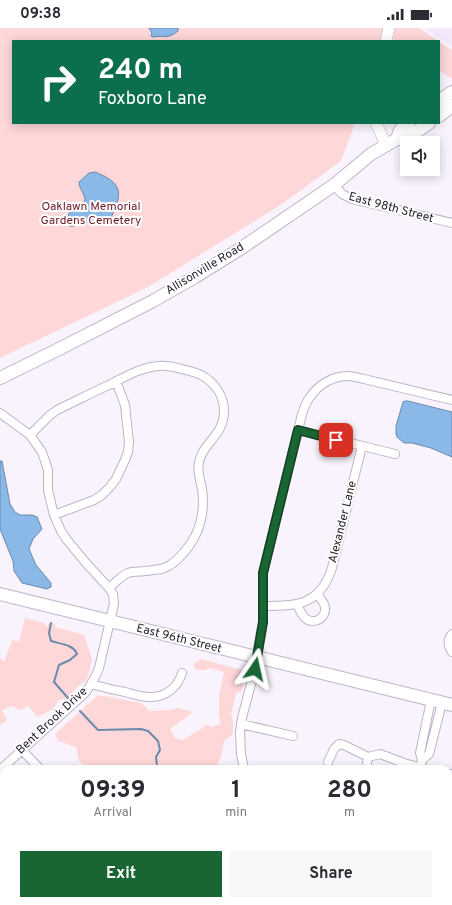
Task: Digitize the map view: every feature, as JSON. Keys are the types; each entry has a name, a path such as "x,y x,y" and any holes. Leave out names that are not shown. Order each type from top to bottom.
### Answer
{"main road":[{"path":"440,100 452,92"},
{"path":"440,115 452,106"},
{"name":"Allisonville Road","path":"397,139 400,130 408,124"},
{"name":"Allisonville Road","path":"0,378 126,315 195,277 246,245 334,185 371,154 397,139 406,139 428,124"},
{"name":"East 96th Street","path":"0,594 442,703"}],"street":[{"path":"386,40 389,28"},
{"path":"376,124 386,146"},
{"name":"East 98th Street","path":"334,185 342,194 352,199 452,224"},
{"path":"0,413 30,435 42,452 48,470 48,490 54,515 61,531 67,540 109,588 116,581 128,574 165,568 178,558 189,546 199,527 202,507 203,496 198,469 199,460 219,430 224,412 221,396 214,384 203,376 195,372 172,366 148,367 132,373 57,410 30,435"},
{"path":"243,765 240,748 240,732 257,658 263,622 263,573 298,430 309,397 324,383 334,378 350,376 452,400"},
{"path":"54,515 94,500 102,495 110,488 116,479 125,460 129,442 125,405 116,381"},
{"path":"298,430 395,454"},
{"name":"Alexander Lane","path":"263,606 297,604 309,600 317,594 326,583 332,568 362,446"},
{"name":"Bent Brook Drive","path":"6,765 86,692 91,684 99,668 114,604 114,598 109,588"},
{"path":"297,604 301,614 307,620 318,621 324,615 325,608 322,600 317,594"},
{"path":"452,634 448,643 452,652"},
{"path":"91,684 146,697 155,697 166,693 174,687 182,673"},
{"path":"422,765 420,753 442,703"},
{"path":"241,724 293,736"},
{"path":"328,762 339,744 368,757 380,754 416,765"},
{"path":"22,750 36,765"},
{"path":"367,765 368,757"}],"shaded area":[{"path":"424,28 452,28 452,46"}],"green space":[{"name":"Oaklawn Memorial Gardens Cemetery","path":"0,28 419,28 437,40 396,40 383,31 380,40 12,40 12,124 355,124 341,161 279,206 148,287 0,358"},
{"path":"440,43 452,50 452,79 440,71"},
{"path":"25,618 44,623 47,627 49,623 54,623 56,628 84,635 92,659 87,680 77,687 68,698 59,700 53,709 37,717 28,706 20,710 12,706 2,710 7,720 0,725 0,657 4,662 12,640 19,642"},
{"path":"201,659 242,670 244,681 241,692 237,692 231,713 233,734 224,741 221,757 217,765 84,765 79,761 76,747 58,741 55,734 98,695 141,703 150,711 178,708 193,712 170,729 175,738 183,740 207,725 213,727 220,724 219,695 224,672 210,668 205,670 196,670 193,664"}],"water":[{"path":"149,28 178,28 178,31 168,36 153,37 151,36 152,33"},
{"path":"95,172 112,181 118,191 117,203 110,220 101,222 86,222 70,226 67,224 68,215 85,200 79,182 89,173"},
{"path":"405,401 452,412 452,457 431,448 412,443 404,443 397,437 396,426 403,402"},
{"path":"0,461 2,461 10,504 15,512 20,515 32,515 37,517 42,529 33,539 29,549 36,565 51,583 51,587 47,589 22,583 14,571 13,561 0,529"}],"waterway":[{"path":"51,623 49,633 51,641 69,646 73,648 77,654 70,660 59,665 54,682 68,698"},
{"path":"80,711 98,730 141,729 148,731 158,741 160,750 156,757 157,765"}],"route":[{"path":"255,669 263,622 263,573 298,430 336,440"}]}
